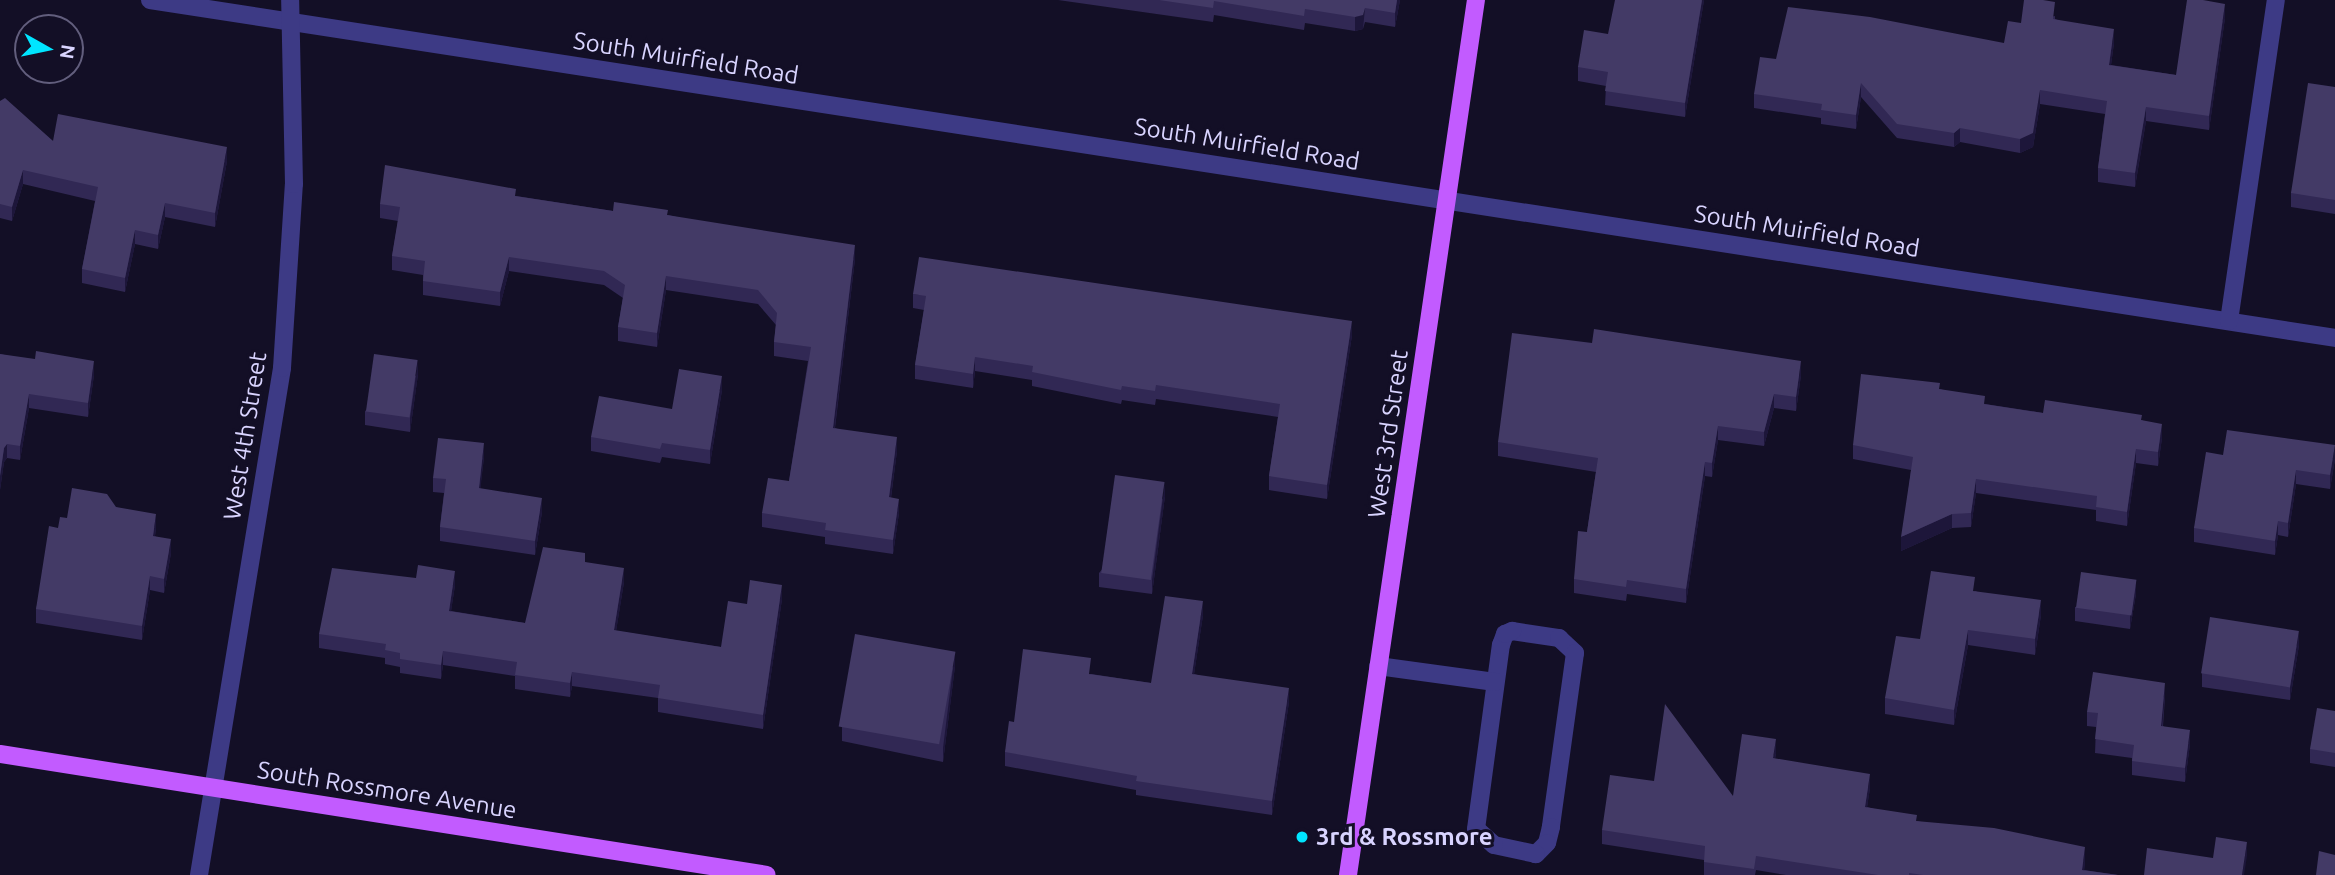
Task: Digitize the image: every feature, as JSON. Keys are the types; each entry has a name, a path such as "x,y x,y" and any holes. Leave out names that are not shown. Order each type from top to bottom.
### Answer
{"main road":[{"name":"West 3rd Street","path":"1348,875 1476,0"},
{"name":"South Rossmore Avenue","path":"0,754 767,875"}],"street":[{"name":"South Muirfield Road","path":"150,0 2335,338"},
{"name":"West 4th Street","path":"199,875 282,368 294,184 290,0"},
{"path":"2229,321 2276,0"},
{"path":"1512,631 1559,638 1575,653 1551,827 1547,843 1536,854 1494,845 1476,830 1494,682 1501,645 1512,631"},
{"path":"1378,666 1494,682"}],"building":[{"path":"1159,0 1397,0 1395,13 1365,8 1363,15 1355,17 1305,9 1304,16 1214,1 1213,8"},
{"path":"1615,0 1702,0 1685,103 1605,91 1608,72 1578,67 1584,30 1608,34"},
{"path":"2024,0 2055,2 2053,19 2114,29 2109,65 2176,75 2187,0 2225,4 2209,116 2146,107 2135,173 2098,168 2107,101 2040,90 2033,133 2020,139 1960,128 1954,133 1897,124 1861,83 1856,115 1821,110 1822,104 1754,94 1760,57 1776,59 1788,7 1870,17 2004,43 2008,21 2021,23"},
{"path":"2308,83 2335,87 2335,200 2291,193"},
{"path":"5,98 53,141 58,114 227,147 215,213 165,203 158,235 135,230 125,278 82,269 98,187 23,170 12,207 0,204 0,101"},
{"path":"385,165 516,189 515,196 613,211 614,202 668,210 667,215 855,245 833,428 897,437 889,497 899,499 893,540 825,530 826,523 762,513 768,478 789,481 811,347 774,342 777,313 758,290 666,276 657,333 618,327 625,285 604,271 509,257 500,292 423,281 425,261 392,256 400,207 380,204"},
{"path":"919,257 1352,321 1327,485 1269,476 1280,404 1156,385 1155,391 1122,386 1121,390 1032,372 1033,366 975,357 973,374 915,365 926,296 913,294"},
{"path":"1594,329 1801,361 1796,397 1774,394 1764,432 1718,426 1712,463 1705,462 1686,589 1627,580 1626,587 1574,579 1578,531 1587,532 1598,458 1498,442 1512,333 1592,343"},
{"path":"36,351 94,361 88,403 29,394 20,446 7,444 4,448 0,476 0,354 35,359"},
{"path":"374,354 418,360 409,418 366,411"},
{"path":"679,369 722,376 710,450 662,443 660,449 591,437 599,396 672,409"},
{"path":"1861,374 1940,383 1939,389 1985,396 1984,404 2043,413 2045,400 2142,415 2141,420 2162,424 2158,452 2136,449 2127,512 2096,507 2097,496 1976,479 1971,513 1952,514 1901,537 1913,457 1853,445"},
{"path":"2227,430 2335,445 2330,475 2296,470 2288,523 2278,521 2275,541 2194,528 2206,452 2223,455"},
{"path":"438,438 484,443 479,488 542,498 535,541 440,527 446,479 433,478"},
{"path":"1115,475 1165,482 1151,580 1101,573"},
{"path":"72,488 107,494 116,507 156,514 153,536 171,539 164,579 150,576 142,626 36,609 49,526 58,528 60,517 67,518"},
{"path":"543,547 585,553 585,562 624,568 614,630 721,647 728,601 747,604 750,580 782,585 763,715 658,698 660,685 572,672 570,683 515,675 517,662 443,651 441,665 400,659 400,653 385,650 386,644 319,634 332,568 416,578 418,565 455,571 449,611 525,623"},
{"path":"1931,571 1975,577 1973,591 2041,600 2035,639 1968,630 1954,710 1885,698 1896,636 1920,639"},
{"path":"2081,572 2136,580 2131,615 2076,608"},
{"path":"1165,596 1203,601 1192,674 1289,688 1272,801 1136,781 1137,776 1005,752 1009,721 1014,722 1023,649 1091,658 1089,674 1151,683"},
{"path":"2210,617 2299,631 2290,687 2201,673"},
{"path":"855,634 955,652 939,744 839,727"},
{"path":"2093,672 2165,683 2161,726 2190,730 2185,768 2132,761 2134,745 2095,739 2098,713 2087,712"},
{"path":"1665,704 1733,796 1742,734 1776,739 1773,758 1870,774 1865,807 1917,815 1916,821 1994,828 2085,847 2082,870 2118,875 1878,875 1756,856 1754,869 1704,862 1705,846 1602,830 1610,775 1654,781"},
{"path":"2317,708 2335,711 2335,753 2310,749"},
{"path":"2216,837 2247,842 2242,875 2144,875 2147,848 2213,858"},
{"path":"2319,851 2335,855 2335,875 2316,875"}],"place":[{"name":"3rd & Rossmore","path":"1302,837"}]}
